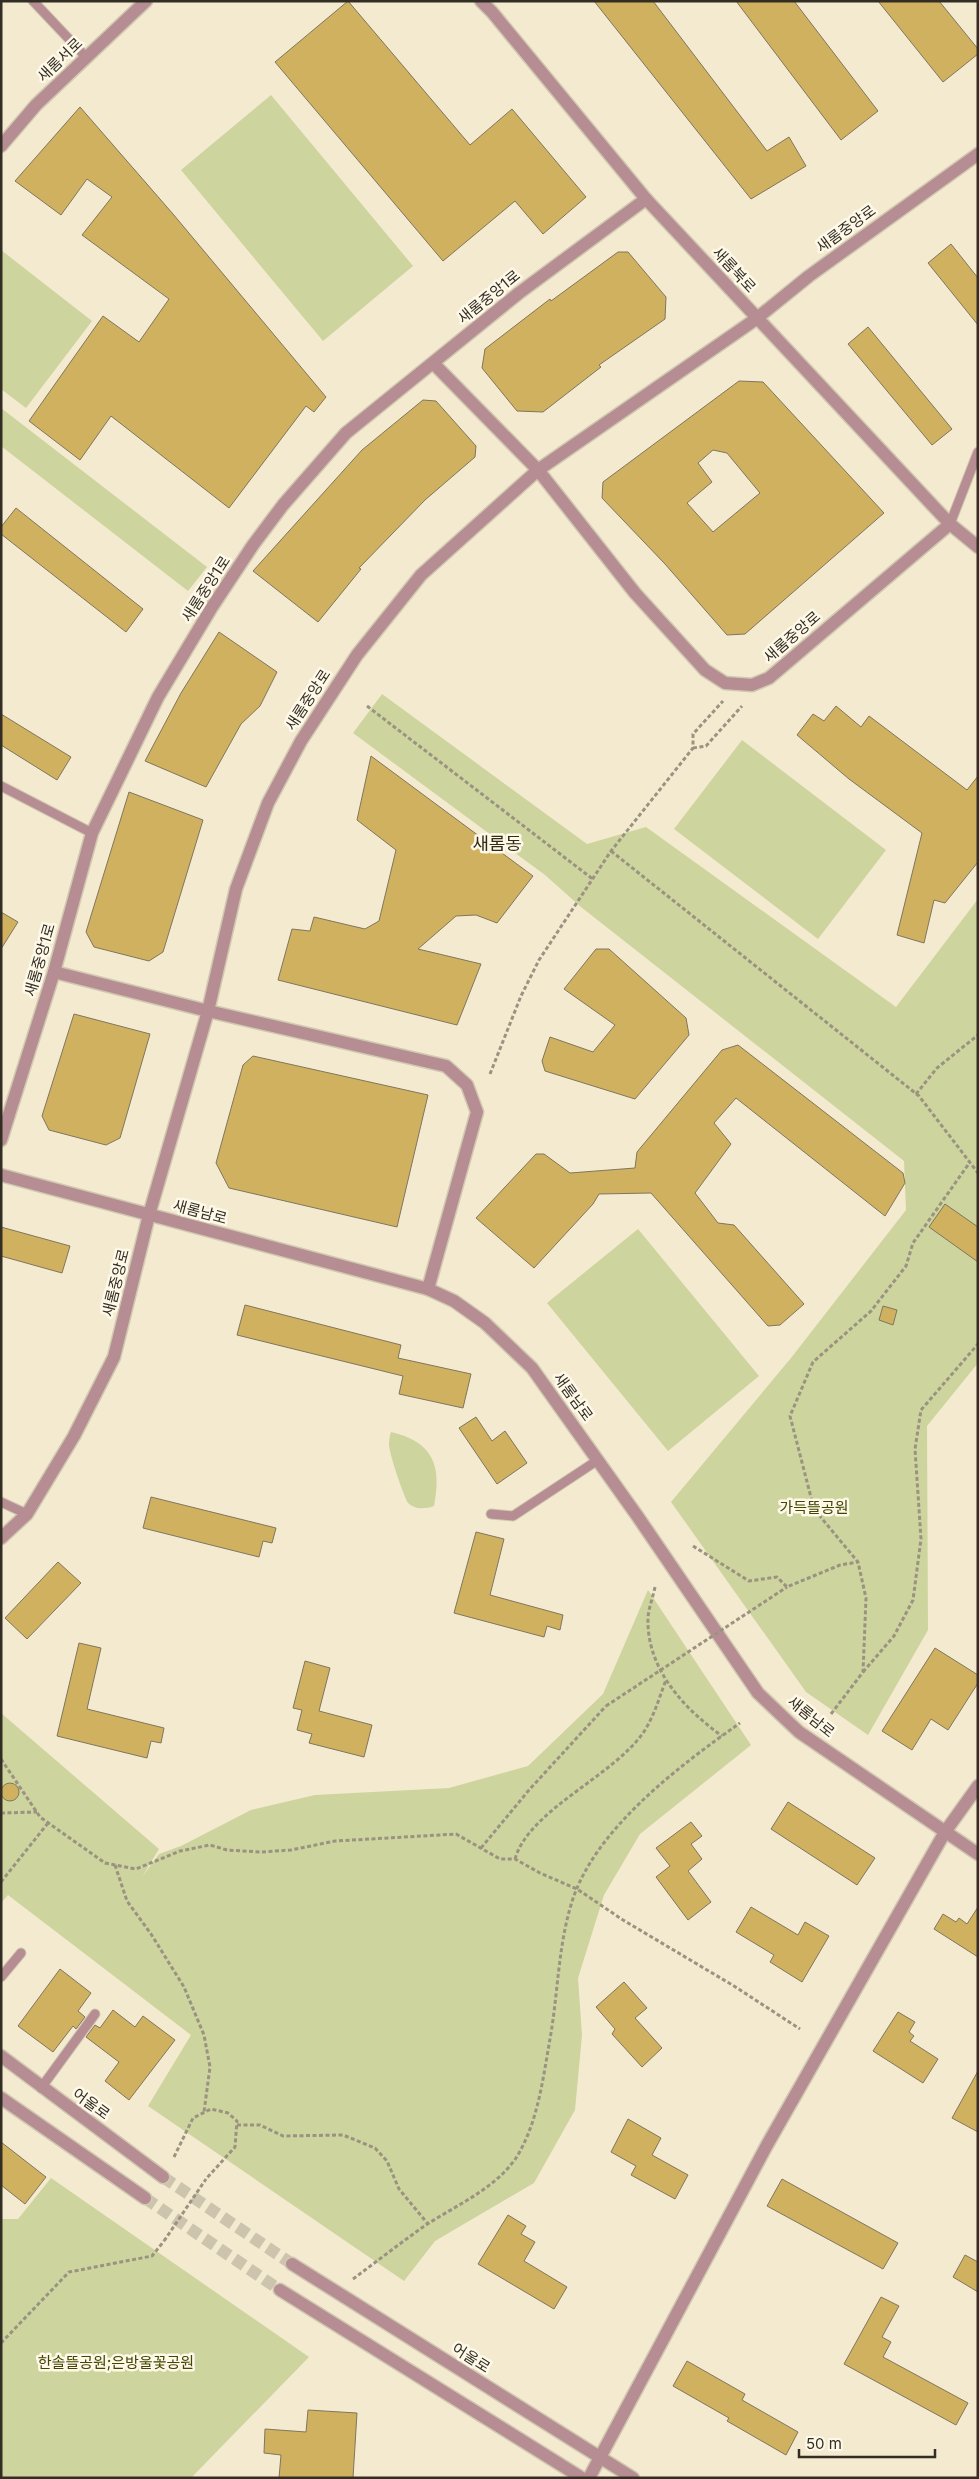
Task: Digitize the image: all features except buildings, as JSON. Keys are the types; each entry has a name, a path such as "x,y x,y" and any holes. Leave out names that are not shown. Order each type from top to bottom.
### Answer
{"street":[{"name":"새롬서로","path":"1,146 36,104 146,1"},
{"name":"새롬북로","path":"481,1 646,199 756,319 950,524 978,547"},
{"name":"새롬중앙로","path":"1,1538 27,1514 74,1436 114,1357 149,1215 208,1011 236,889 268,803 300,741 357,655 421,575 538,470 756,319 809,276 978,154"},
{"name":"새롬중앙1로","path":"1,1140 54,972 92,833 158,697 212,607 253,545 283,505 346,433 434,364 519,292 646,199"},
{"path":"434,364 538,470"},
{"name":"새롬중앙로","path":"538,470 636,593 673,636 705,670 725,683 752,685 769,678 950,524"},
{"path":"54,972 208,1011 446,1066 468,1085 477,1112 428,1289"},
{"name":"새롬남로","path":"1,1175 428,1289 454,1301 485,1323 532,1368 598,1460 758,1693 799,1732 978,1854"},
{"path":"589,2478 767,2146 945,1832 978,1786"},
{"name":"어울로","path":"1,2056 41,2088 162,2177"},
{"path":"1,2098 145,2198"},
{"name":"어울로","path":"292,2264 632,2478"},
{"path":"280,2290 582,2478"}],"lane":[{"path":"33,1 86,57"},
{"path":"950,524 978,452"},
{"path":"1,786 92,833"},
{"path":"491,1514 513,1516 598,1460"},
{"path":"1,1502 27,1514"},
{"path":"1,1977 21,1953"},
{"path":"41,2088 96,2014"}],"path":[{"path":"490,1074 521,996 539,960 594,880 611,851 693,748 693,734 723,701"},
{"path":"367,706 594,880"},
{"path":"693,748 706,746 742,706"},
{"path":"611,851 916,1094 978,1173"},
{"path":"916,1094 937,1068 978,1035"},
{"path":"863,1672 866,1598 858,1562 814,1509 790,1416 813,1362 871,1312 906,1266 913,1243 970,1162"},
{"path":"831,1714 894,1636 913,1600 921,1539 915,1449 921,1410 978,1344"},
{"path":"693,1546 748,1581 777,1577 787,1587"},
{"path":"481,1848 529,1790 606,1706 787,1587 840,1565 858,1562"},
{"path":"655,1587 648,1616 650,1644 666,1680 681,1700 722,1736"},
{"path":"515,1860 526,1838 540,1822 605,1771 642,1734 655,1711 666,1680"},
{"path":"353,2280 428,2224 487,2187 516,2158 536,2113 553,2021 560,1960 571,1905 582,1874 610,1837 652,1790 740,1723"},
{"path":"1,1760 37,1812 48,1823 105,1863 136,1869 180,1851 210,1845 227,1850 261,1852 291,1850 335,1841 456,1834 500,1858 515,1860 577,1889 623,1920 734,1986 800,2029"},
{"path":"1,1813 37,1812"},
{"path":"1,1882 48,1823"},
{"path":"115,1865 127,1900 184,1987 204,2035 210,2067 204,2112"},
{"path":"1,2343 69,2272 152,2256 206,2179 235,2147 237,2121 228,2113 211,2109 193,2118 174,2157"},
{"path":"237,2125 260,2125 284,2136 343,2135 375,2148 387,2160 399,2189 428,2224"}],"green space":[{"path":"271,95 413,266 323,341 181,170"},
{"path":"1,250 92,321 26,408 1,389"},
{"path":"1,408 207,567 188,591 1,446"},
{"name":"가득뜰공원","path":"382,694 587,844 646,827 896,1007 978,899 978,1363 927,1426 928,1630 868,1735 806,1692 671,1502 791,1358 906,1210 904,1161 581,907 545,875 353,733"},
{"path":"742,740 886,850 818,939 674,829"},
{"path":"638,1229 759,1376 668,1451 547,1303"},
{"path":"391,1432 417,1442 431,1457 437,1479 434,1506 421,1508 414,1507 408,1503 389,1448"},
{"path":"648,1590 751,1745 640,1834 604,1895 578,1978 582,2035 575,2110 534,2183 435,2241 404,2281 148,2106 191,2035 8,1895 1,1903 1,1713 159,1849 142,1877 159,1854 181,1846 251,1810 315,1795 449,1788 528,1766 603,1694"},
{"name":"한솔뜰공원;은방울꽃공원","path":"51,2178 309,2357 191,2478 1,2478 1,2219 18,2219"}],"tunnel":[{"path":"163,2177 292,2264"},
{"path":"145,2198 280,2290"}],"district":[{"name":"새롬동","path":"497,844"}]}
